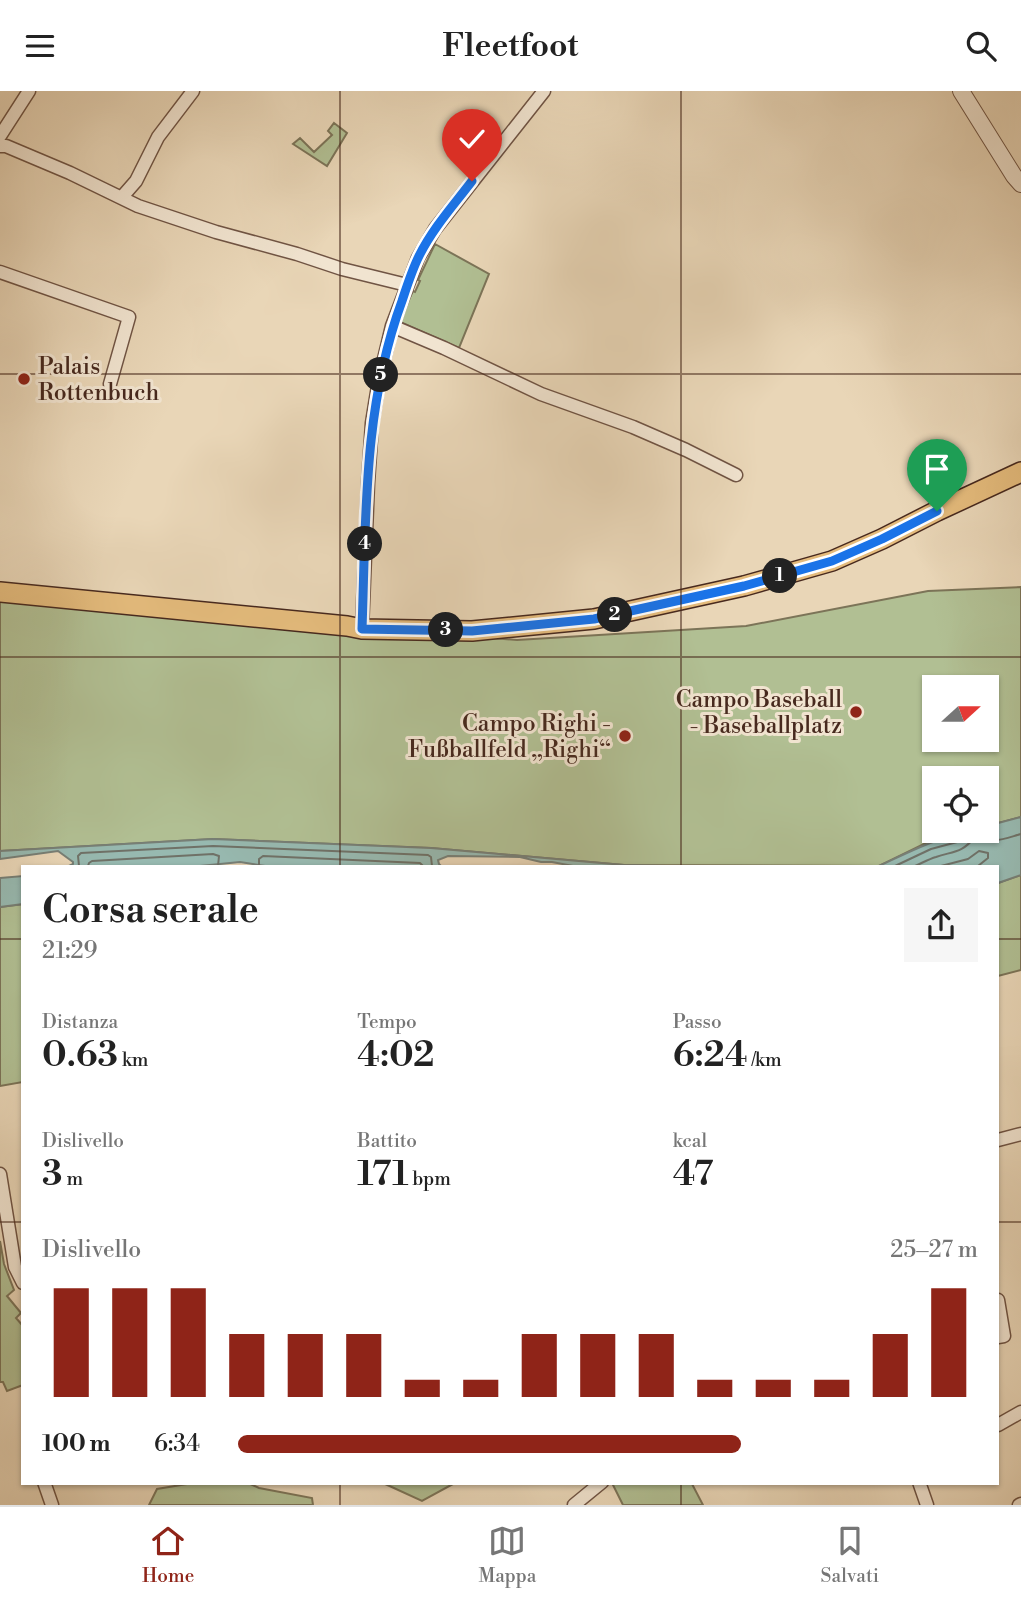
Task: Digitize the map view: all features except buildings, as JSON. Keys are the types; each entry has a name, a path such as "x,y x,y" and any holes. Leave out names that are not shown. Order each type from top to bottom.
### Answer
{"main road":[{"path":"0,592 362,629 472,631 594,619 744,586 832,561 1021,472"}],"street":[{"path":"0,136 29,91"},
{"path":"122,197 136,181 158,137 193,91"},
{"path":"362,629 372,423 392,326 418,258 435,229 544,91"},
{"path":"961,91 1021,184"},
{"path":"0,146 47,163 138,206 216,232 407,285"},
{"path":"0,272 130,317 110,384"},
{"path":"392,326 541,394 633,427 736,475"},
{"path":"999,1140 1021,1134"},
{"path":"0,1174 4,1219 15,1267 21,1279"},
{"path":"999,1306 1004,1336 999,1337"},
{"path":"999,1424 1021,1412"},
{"path":"45,1485 52,1505"},
{"path":"573,1505 598,1485"},
{"path":"920,1485 927,1505"}],"green space":[{"path":"334,123 347,133 327,166 293,144 300,138 314,152 332,135 328,131"},
{"path":"435,244 489,274 459,348 398,321 413,291 415,292"},
{"path":"1021,587 1021,817 999,823 999,766 922,766 922,843 926,843 881,865 624,865 431,848 213,839 0,851 0,599 517,640 746,626 928,591"},
{"path":"1021,875 1021,970 999,976 999,883"},
{"path":"21,904 21,1082 0,1086 0,907"},
{"path":"0,1241 4,1264 14,1290 7,1296 21,1313 16,1318 21,1324 21,1386 7,1391 3,1382 0,1382"},
{"path":"181,1485 252,1485 312,1498 313,1505 149,1505 157,1489"},
{"path":"387,1485 451,1485 422,1501"},
{"path":"613,1485 693,1485 703,1505 623,1505"}],"water":[{"path":"1021,817 1021,875 999,883 999,865 881,865 932,843 999,843 999,823"},
{"path":"213,839 431,848 624,865 568,865 520,857 448,856 438,860 440,865 259,865 240,862 210,865 71,865 73,862 58,851 0,859 0,851"},
{"path":"21,876 21,904 0,907 0,878"}],"place":[{"name":"Palais Rottenbuch","path":"24,379"},
{"name":"Campo Baseball - Baseballplatz","path":"856,712"},
{"name":"Campo Righi - Fußballfeld „Righi“","path":"625,736"}],"route":[{"path":"472,181 435,229 418,258 392,326 372,423 362,629 472,631 594,619 744,586 832,561 937,511"}]}
